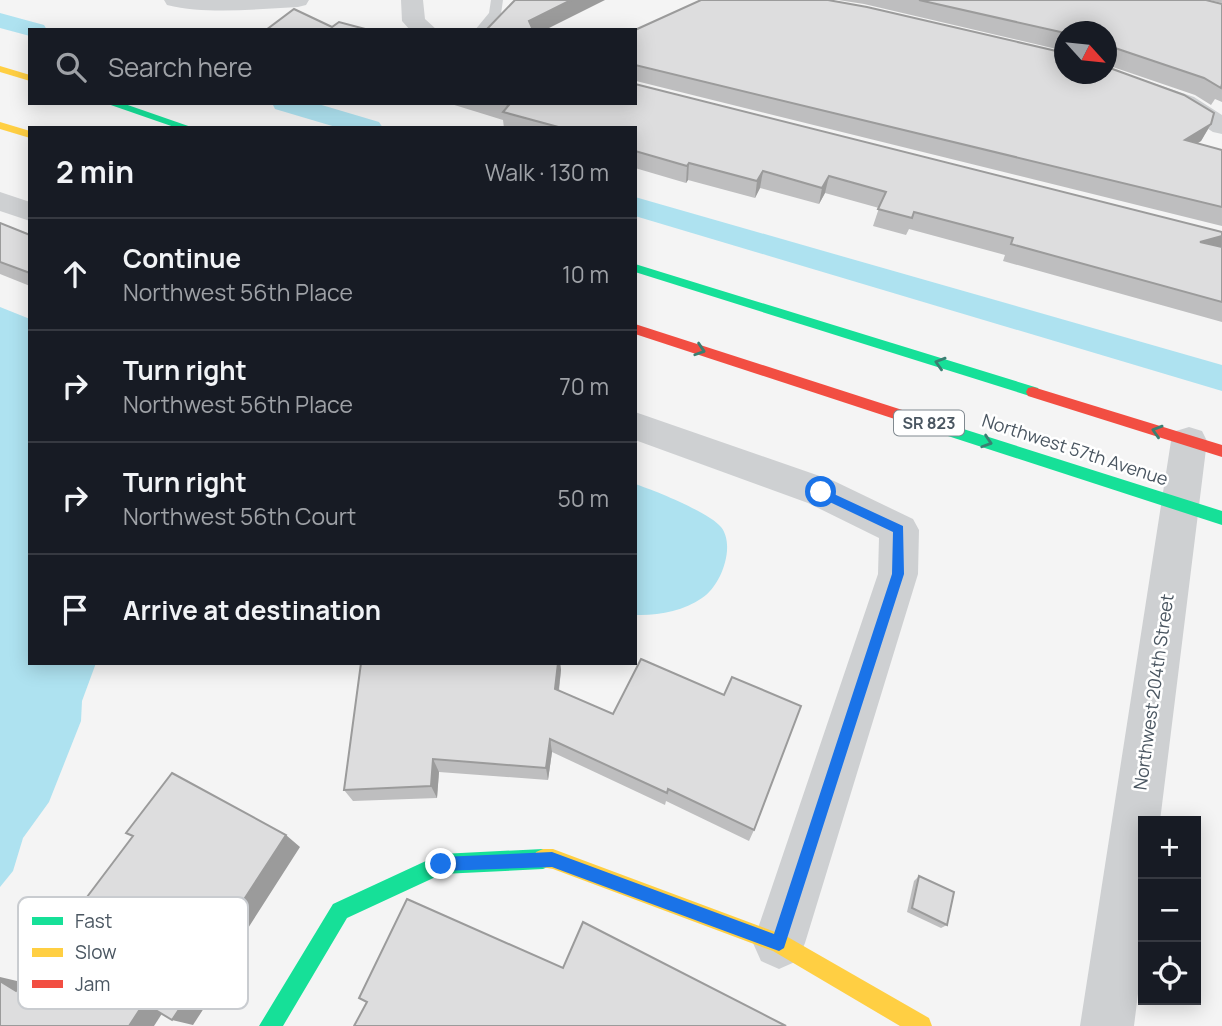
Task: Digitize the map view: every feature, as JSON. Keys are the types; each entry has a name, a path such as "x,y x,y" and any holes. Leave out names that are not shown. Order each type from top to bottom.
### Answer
{"main road":[{"path":"0,69 28,77"},
{"path":"116,105 183,126"},
{"path":"0,125 28,134"},
{"path":"637,269 1205,446"},
{"name":"Northwest 57th Avenue","path":"637,330 1222,518"},
{"path":"270,1026 340,911 441,864 552,859 779,943 921,1026"}],"street":[{"path":"175,0 213,4 298,0"},
{"path":"412,0 414,21 423,28"},
{"path":"1117,79 1185,103 1222,126"},
{"path":"0,201 28,211"},
{"path":"637,427 821,492 899,530 898,574 779,943"},
{"name":"Northwest 204th Street","path":"1107,1026 1180,504 1205,446"}],"lane":[{"path":"483,28 495,14 497,0"}],"water":[{"path":"0,307 28,318 28,665 95,665 82,701 81,721 49,802 23,838 13,871 0,887"},
{"path":"637,485 706,515 721,527 727,544 724,565 709,592 687,606 652,615 637,615"}],"building":[{"path":"515,0 571,0 529,21 532,28 488,28"},
{"path":"701,0 828,0 1054,50 1054,84 1117,84 1117,71 1184,95 1214,113 1211,124 1185,140 1222,150 1222,207 637,65 637,29"},
{"path":"919,0 1206,0 1222,4 1221,88 1204,78 1117,49 1117,21 1054,21 1054,31"},
{"path":"294,9 332,27 339,22 362,28 269,28"},
{"path":"637,85 1222,232 1222,236 1200,242 1222,247 1222,302 1011,244 1013,238 914,212 912,218 878,209 886,192 829,176 822,188 763,171 757,181 689,163 687,166 637,152 637,126 555,126 503,112 509,105 637,105"},
{"path":"0,223 28,234 28,272 0,262"},
{"path":"641,659 724,695 732,677 801,706 754,830 668,789 667,793 550,739 546,768 433,759 431,786 344,790 361,665 558,665 555,689 613,714"},
{"path":"172,773 286,835 246,897 87,897 133,836 126,833"},
{"path":"919,876 954,892 947,925 912,908"},
{"path":"407,899 563,968 583,922 786,1026 354,1026 367,1002 359,998"},
{"path":"0,981 16,991 18,988 18,1009 140,1009 129,1026 0,1026"},
{"path":"154,1009 179,1009 172,1020"}],"waterway":[{"path":"0,20 28,28"},
{"path":"292,105 362,126"},
{"path":"637,207 1222,378"}],"traffic: fast":[{"path":"116,105 183,126"},
{"path":"637,269 1033,392"},
{"path":"919,421 1222,518"},
{"path":"270,1026 340,911 441,864 543,859"}],"traffic: slow":[{"path":"0,69 28,77"},
{"path":"0,125 28,134"},
{"path":"543,859 553,859 779,943 921,1026"}],"traffic: jam":[{"path":"637,330 919,421"},
{"path":"1033,392 1222,451"}],"route":[{"path":"441,864 552,859 779,943 898,574 899,530 821,492"}]}
